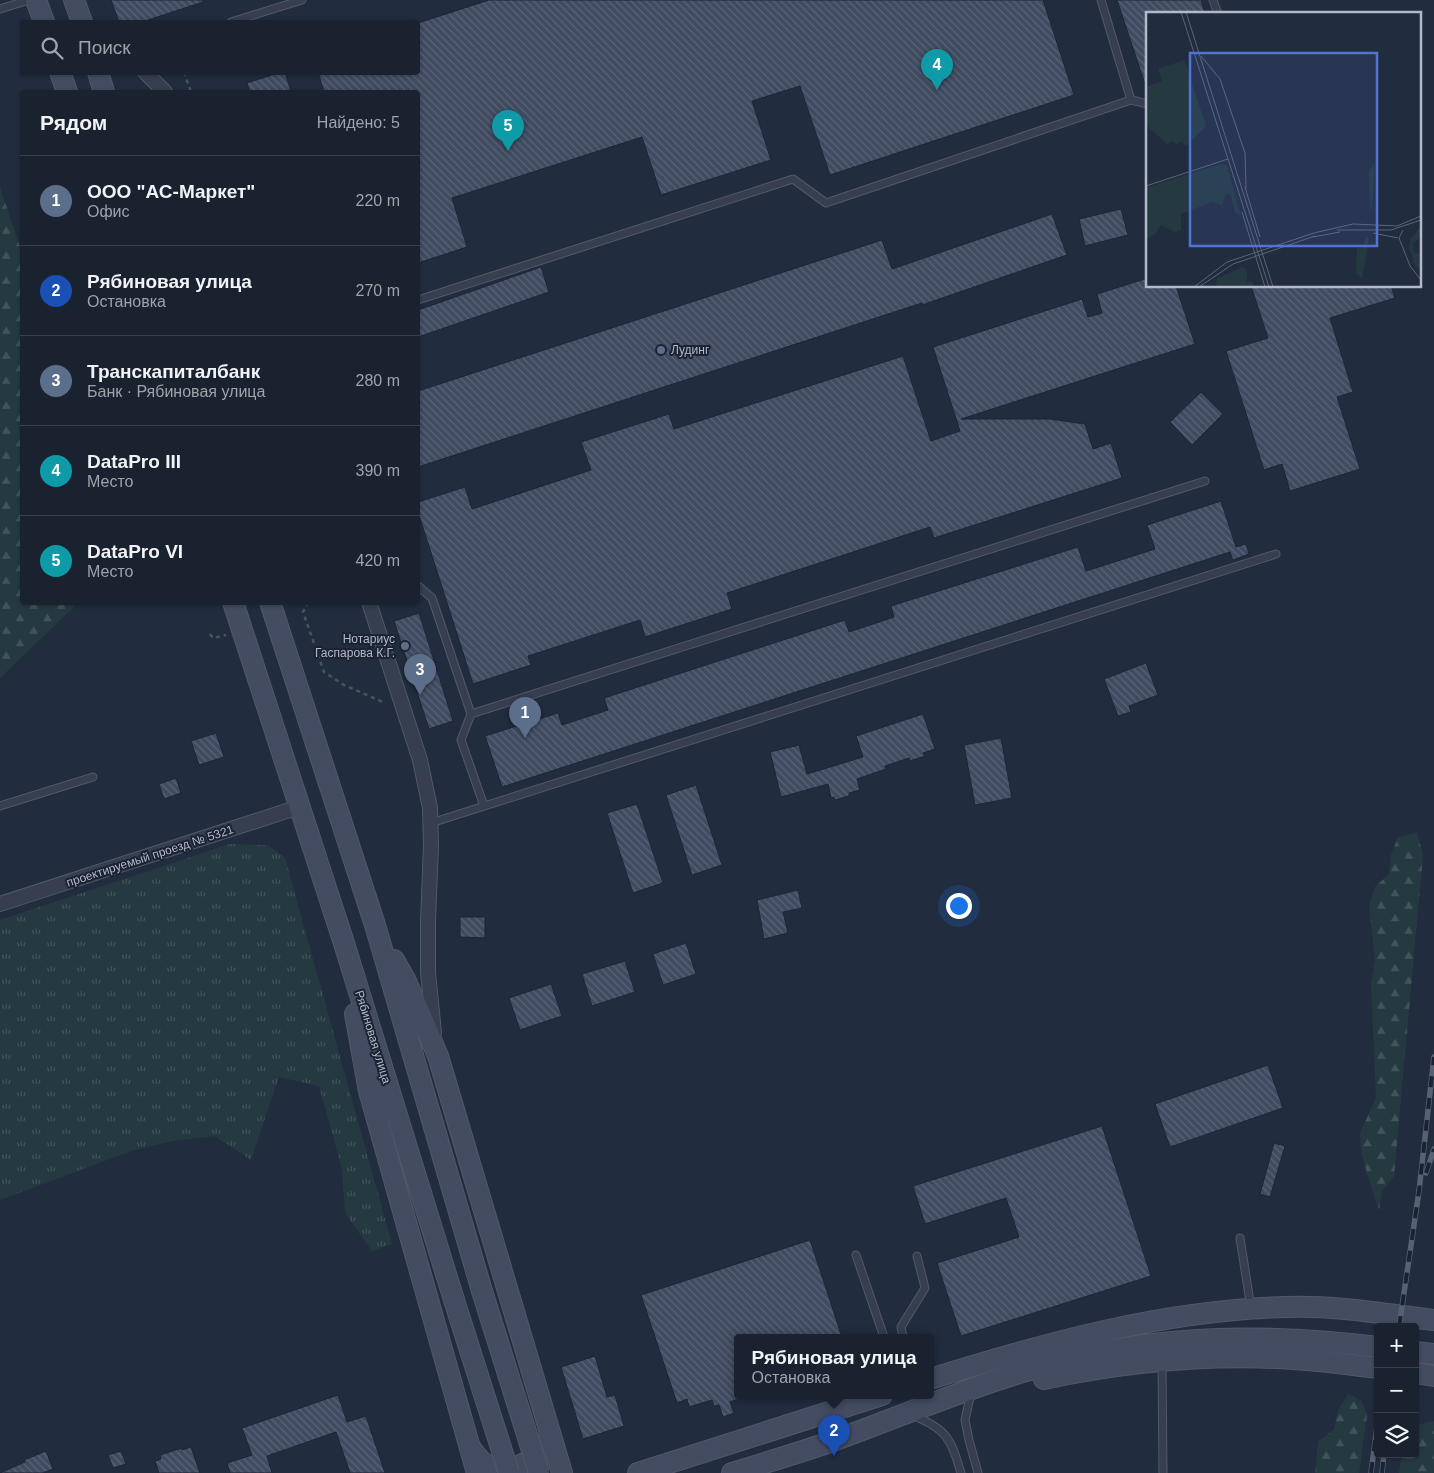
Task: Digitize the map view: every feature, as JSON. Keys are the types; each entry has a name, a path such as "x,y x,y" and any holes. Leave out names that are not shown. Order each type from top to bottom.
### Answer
{"main road":[{"path":"36,0 43,20"},
{"path":"61,75 65,90"},
{"path":"99,75 103,90"},
{"name":"Рябиновая улица","path":"234,605 343,940 508,1473"},
{"path":"271,605 375,925 482,1292 539,1473"},
{"path":"375,925 406,981 438,1056 562,1473"},
{"path":"343,940 369,1091 477,1473"},
{"path":"934,1378 1032,1348 1088,1335 1143,1323 1251,1308 1288,1306 1329,1308 1434,1320"},
{"path":"1088,1335 1187,1327 1235,1326 1277,1326 1374,1335"},
{"path":"732,1473 829,1442 962,1392 1040,1366 1092,1354 1186,1340 1236,1338 1315,1341 1374,1347"},
{"path":"1419,1339 1434,1341"},
{"path":"1419,1352 1434,1354"},
{"path":"880,1423 970,1397 1074,1372 1162,1361 1275,1358 1374,1368"},
{"path":"1419,1373 1434,1375"},
{"path":"638,1473 869,1399"},
{"path":"468,1445 477,1457 489,1466 504,1469 519,1467 532,1459 541,1448 546,1433 545,1418"}],"street":[{"path":"148,75 163,90"},
{"path":"370,605 427,786 431,824 428,972 431,1013 438,1056"},
{"name":"проектируемый проезд № 5321","path":"0,904 300,807"}],"lane":[{"path":"0,9 29,0"},
{"path":"237,20 302,0"},
{"path":"1101,0 1131,100"},
{"path":"1213,0 1217,12"},
{"path":"158,75 164,90"},
{"path":"420,299 793,179 826,203 1131,100 1146,104"},
{"path":"471,714 1205,481"},
{"path":"431,824 1276,554"},
{"path":"420,588 432,598 471,714 461,740 484,806"},
{"path":"0,806 93,777"},
{"path":"1240,1238 1251,1308"},
{"path":"856,1255 883,1334"},
{"path":"902,1334 901,1328 925,1288 917,1256"},
{"path":"1162,1361 1163,1473"},
{"path":"970,1397 966,1420 978,1473"},
{"path":"910,1414 932,1424 948,1438 953,1447 961,1473"}],"path":[{"path":"185,75 191,90"},
{"path":"306,605 303,612 324,672 344,685 383,702"},
{"path":"210,634 213,638 226,634"}],"green space":[{"path":"0,187 20,247 20,605 76,605 0,678"},
{"path":"1417,833 1423,855 1394,1176 1382,1191 1379,1210 1369,1182 1360,1143 1360,1133 1376,1098 1371,982 1375,962 1369,905 1375,887 1389,874 1391,855 1398,837"},
{"path":"230,844 268,845 285,858 392,1244 372,1251 345,1213 342,1169 319,1086 279,1077 251,1160 215,1136 172,1141 131,1151 0,1200 0,920"},
{"path":"1348,1394 1362,1401 1367,1415 1359,1473 1315,1473 1318,1441 1334,1430 1338,1410"},
{"path":"1434,1421 1434,1473 1399,1473 1401,1458 1419,1458 1419,1425"}],"building":[{"path":"111,0 203,0 203,2 148,20 118,20"},
{"path":"489,0 1043,0 1074,95 830,175 800,86 752,101 771,160 661,195 642,137 452,198 467,247 420,262 420,90 323,90 319,75 420,75 420,22"},
{"path":"1117,0 1201,0 1204,12 1146,12 1146,87"},
{"path":"272,75 286,75 290,90 249,90 247,83"},
{"path":"1121,209 1128,235 1085,246 1079,219"},
{"name":"Лудинг","path":"1052,214 1067,255 922,305 922,303 420,466 420,390 882,240 892,269"},
{"path":"541,267 549,292 420,336 420,309"},
{"path":"1146,279 1146,288 1177,288 1195,344 961,419 1050,419 1085,424 1093,449 1111,443 1122,478 934,538 930,527 727,593 732,609 645,637 640,620 528,656 531,665 473,684 420,518 420,501 465,487 472,509 591,470 581,442 669,414 674,429 903,356 931,441 960,431 933,347 1082,299 1088,317 1102,313 1097,294"},
{"path":"1252,288 1392,288 1395,298 1330,318 1353,392 1337,397 1360,469 1290,491 1282,464 1264,470 1226,351 1268,338"},
{"path":"1201,392 1223,414 1192,445 1170,422"},
{"path":"1221,501 1236,547 1246,544 1249,554 1233,560 1230,552 502,787 485,736 558,713 562,725 608,710 604,698 845,620 849,632 894,617 891,606 1078,547 1086,571 1155,549 1147,525"},
{"path":"419,613 453,721 429,729 394,621"},
{"path":"1146,663 1158,695 1129,706 1131,712 1118,716 1104,679"},
{"path":"923,714 935,749 923,753 925,756 910,761 909,758 885,766 886,769 857,779 860,790 835,800 834,797 831,798 828,784 781,797 770,752 799,745 807,774 863,757 856,736"},
{"path":"216,733 224,757 199,765 191,741"},
{"path":"1001,738 1012,798 975,805 964,745"},
{"path":"176,778 181,793 164,799 159,784"},
{"path":"696,785 722,865 692,875 666,795"},
{"path":"637,804 663,883 633,893 607,813"},
{"path":"798,890 802,908 783,912 788,933 764,939 757,900"},
{"path":"460,917 485,917 485,938 460,937"},
{"path":"686,943 696,974 663,985 653,954"},
{"path":"625,961 635,992 592,1006 582,974"},
{"path":"551,984 562,1016 520,1030 509,998"},
{"path":"1268,1065 1283,1108 1170,1147 1155,1104"},
{"path":"1102,1126 1151,1276 961,1336 937,1263 1019,1237 1006,1198 925,1224 913,1186"},
{"path":"1274,1143 1285,1146 1270,1197 1260,1194"},
{"path":"810,1240 841,1334 734,1334 734,1399 738,1399 730,1402 734,1413 723,1417 719,1405 714,1406 712,1400 689,1407 687,1399 677,1403 641,1295"},
{"path":"595,1356 607,1397 615,1395 624,1426 583,1439 561,1367"},
{"path":"338,1395 347,1422 366,1416 385,1473 350,1473 336,1432 267,1456 272,1473 230,1473 227,1463 252,1455 242,1428"},
{"path":"191,1447 200,1473 159,1473 155,1461 161,1459 160,1455"},
{"path":"46,1451 53,1469 43,1473 0,1473 25,1462 24,1460"},
{"path":"121,1451 126,1464 113,1468 108,1455"}],"railway":[{"path":"1400,1323 1419,1191 1434,1057"},
{"path":"1426,1173 1434,1149"},
{"path":"1371,1473 1374,1449"},
{"path":"1382,1473 1384,1458"}],"place":[{"name":"DataPro III","path":"937,90"},
{"name":"DataPro VI","path":"508,151"},
{"name":"Лудинг","path":"661,350"},
{"name":"Нотариус Гаспарова К.Г.","path":"405,646"},
{"name":"Транскапиталбанк","path":"420,695"},
{"name":"ООО \"АС-Маркет\"","path":"525,738"},
{"name":"Рябиновая улица","path":"834,1456"}]}
